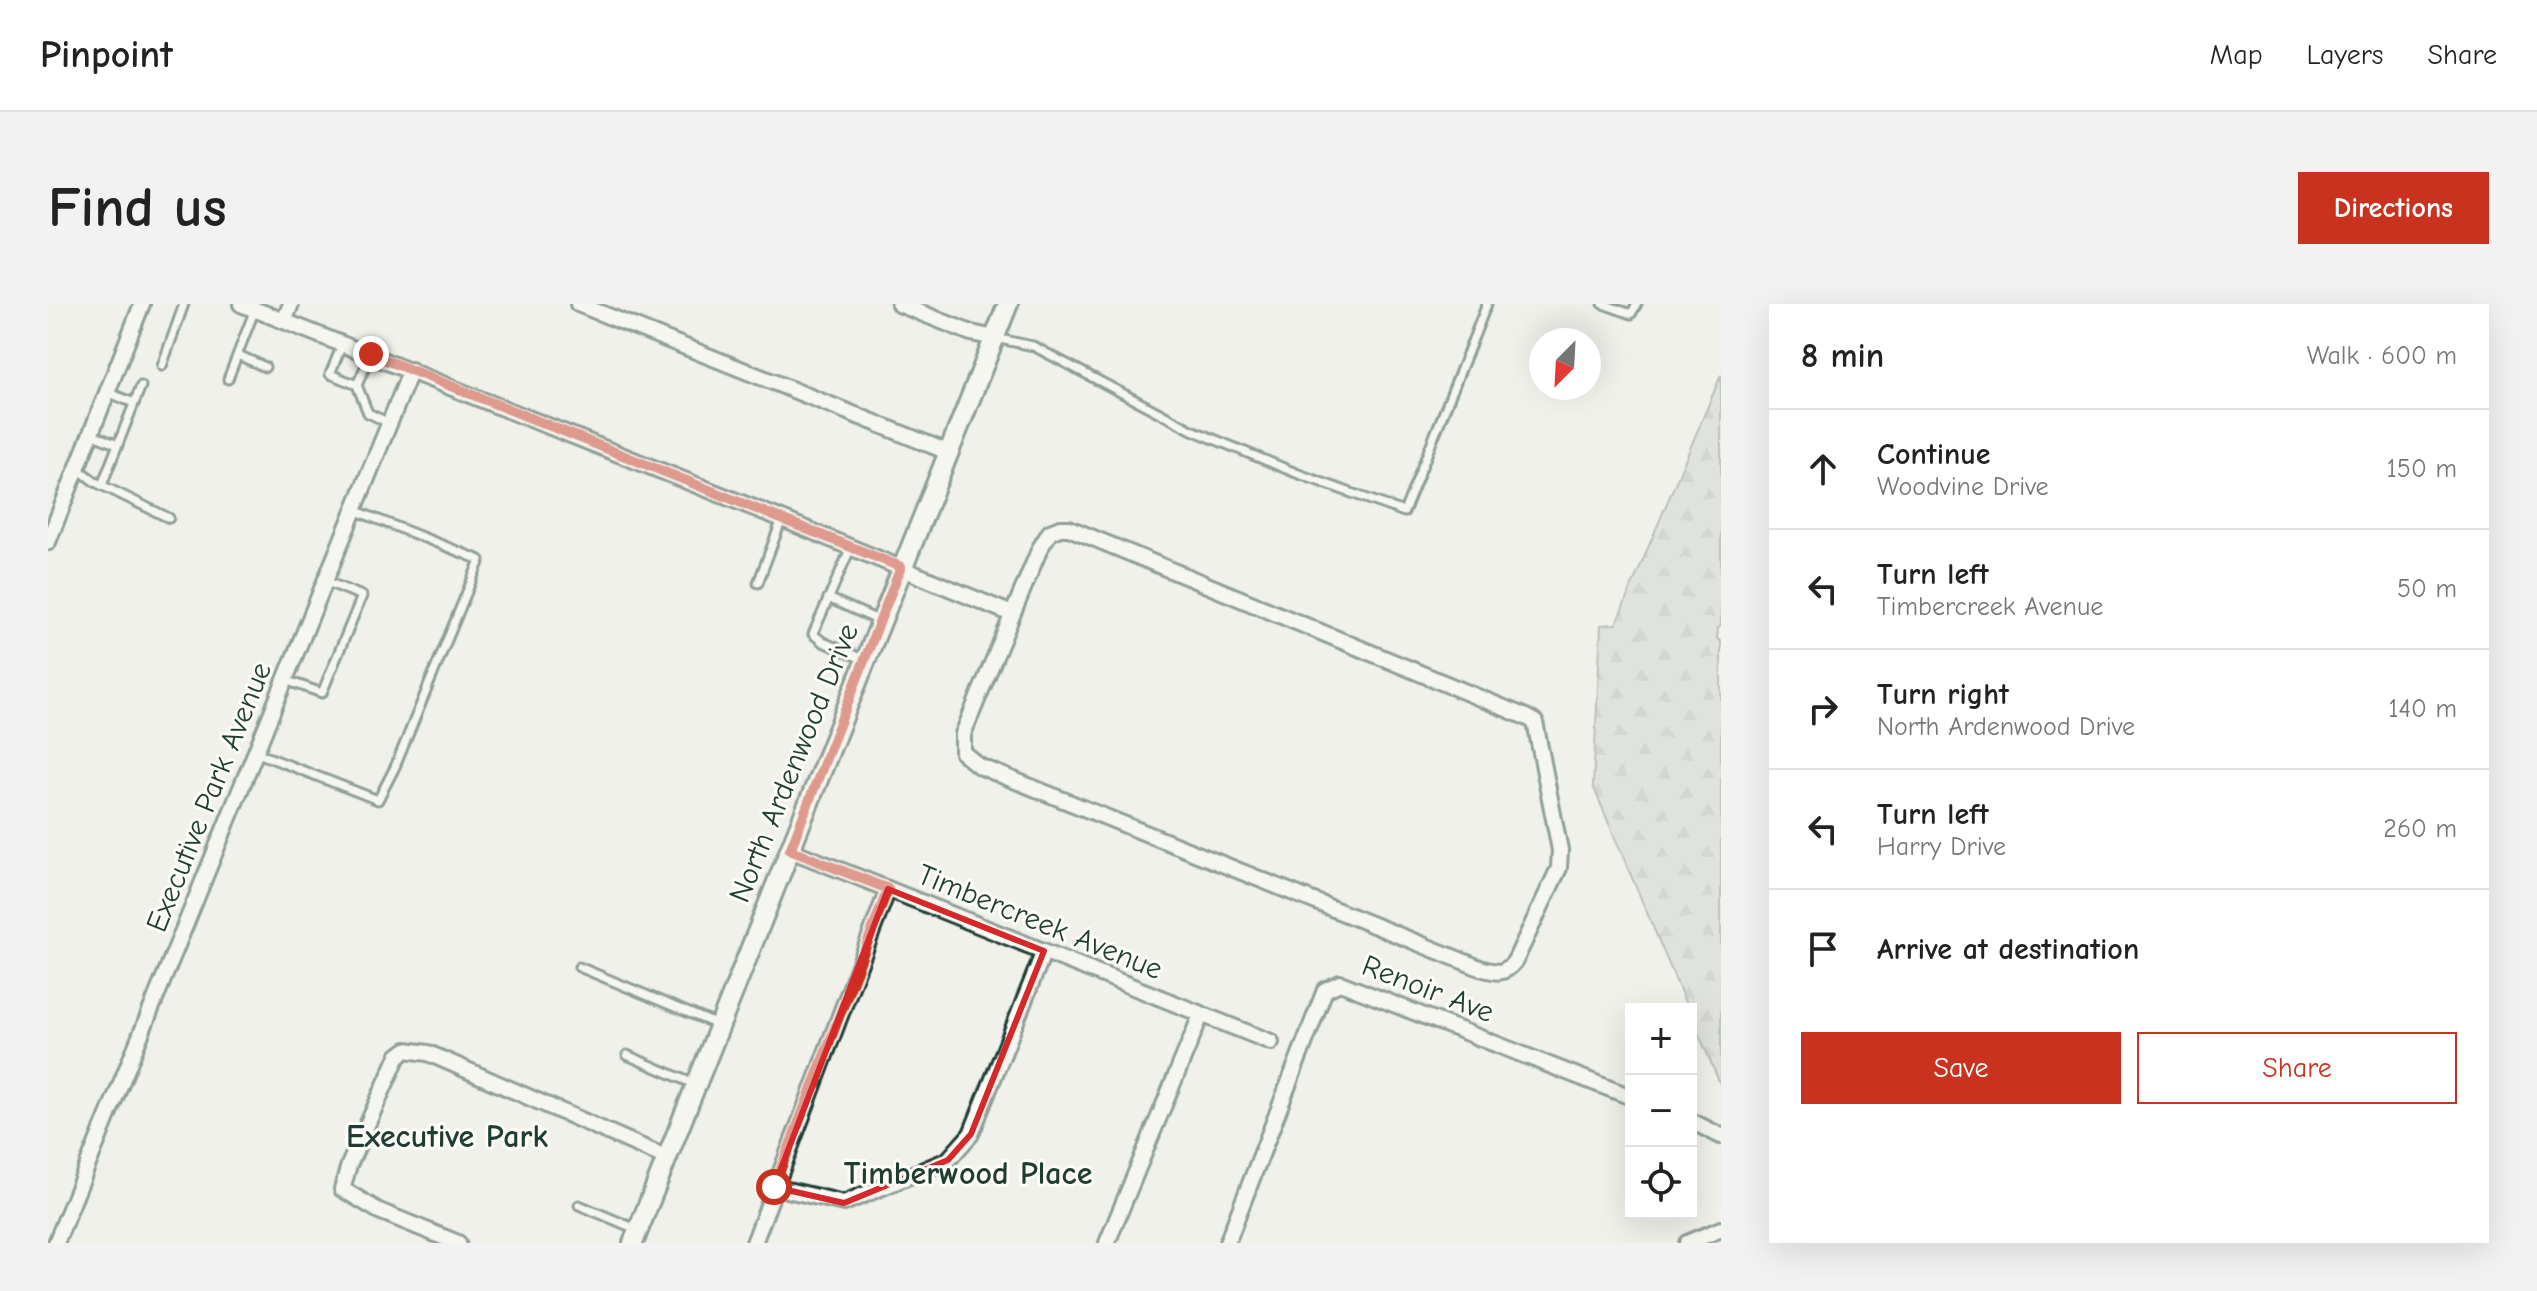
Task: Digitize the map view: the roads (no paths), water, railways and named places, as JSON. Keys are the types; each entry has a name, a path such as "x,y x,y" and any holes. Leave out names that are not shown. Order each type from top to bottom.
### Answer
{"street":[{"path":"48,542 54,507 77,468 142,304"},
{"path":"284,321 291,304"},
{"path":"578,304 948,452"},
{"path":"899,304 971,333 995,338"},
{"name":"North Ardenwood Drive","path":"636,1236 1008,304"},
{"path":"248,307 1012,614"},
{"name":"Executive Park Avenue","path":"56,1243 411,370"},
{"path":"1069,528 1526,717 1537,727 1560,850 1559,868 1515,961 1507,971 1498,973 1480,968 979,766 963,753 963,734 1012,614 1050,532 1069,528"},
{"name":"Timbercreek Avenue","path":"790,850 1271,1042"},
{"path":"754,1243 888,889"},
{"path":"774,1187 844,1203 948,1160 971,1134 1044,951"},
{"name":"Renoir Ave","path":"1227,1243 1325,990 1340,983 1625,1095"},
{"path":"1107,1243 1201,1015"},
{"path":"458,1243 379,1211 342,1189 349,1165 398,1056 406,1050 421,1051 445,1060 667,1158"},
{"path":"1697,1124 1721,1136"},
{"path":"1687,1243 1721,1229"}],"lane":[{"path":"162,366 184,304"},
{"path":"995,338 1033,346 1192,430 1296,473 1404,512 1487,304"},
{"path":"1603,304 1631,314 1637,304"},
{"path":"228,379 238,355 248,307"},
{"path":"342,343 330,374 357,385"},
{"path":"371,354 357,385 368,413 389,423"},
{"path":"238,355 265,367"},
{"path":"102,485 141,386"},
{"path":"107,392 134,403"},
{"path":"91,434 118,445"},
{"path":"77,468 102,485 169,518"},
{"path":"255,752 378,800 395,767 480,560 354,510"},
{"path":"758,583 782,519"},
{"path":"851,547 813,634 865,660"},
{"path":"285,680 322,693 362,596 325,581"},
{"path":"828,598 849,610 880,621"},
{"path":"833,646 836,637"},
{"path":"579,967 720,1026"},
{"path":"627,1055 696,1085"},
{"path":"579,1205 636,1236"}],"district":[{"name":"Executive Park","path":"447,1136"},
{"name":"Timberwood Place","path":"968,1173"}]}
